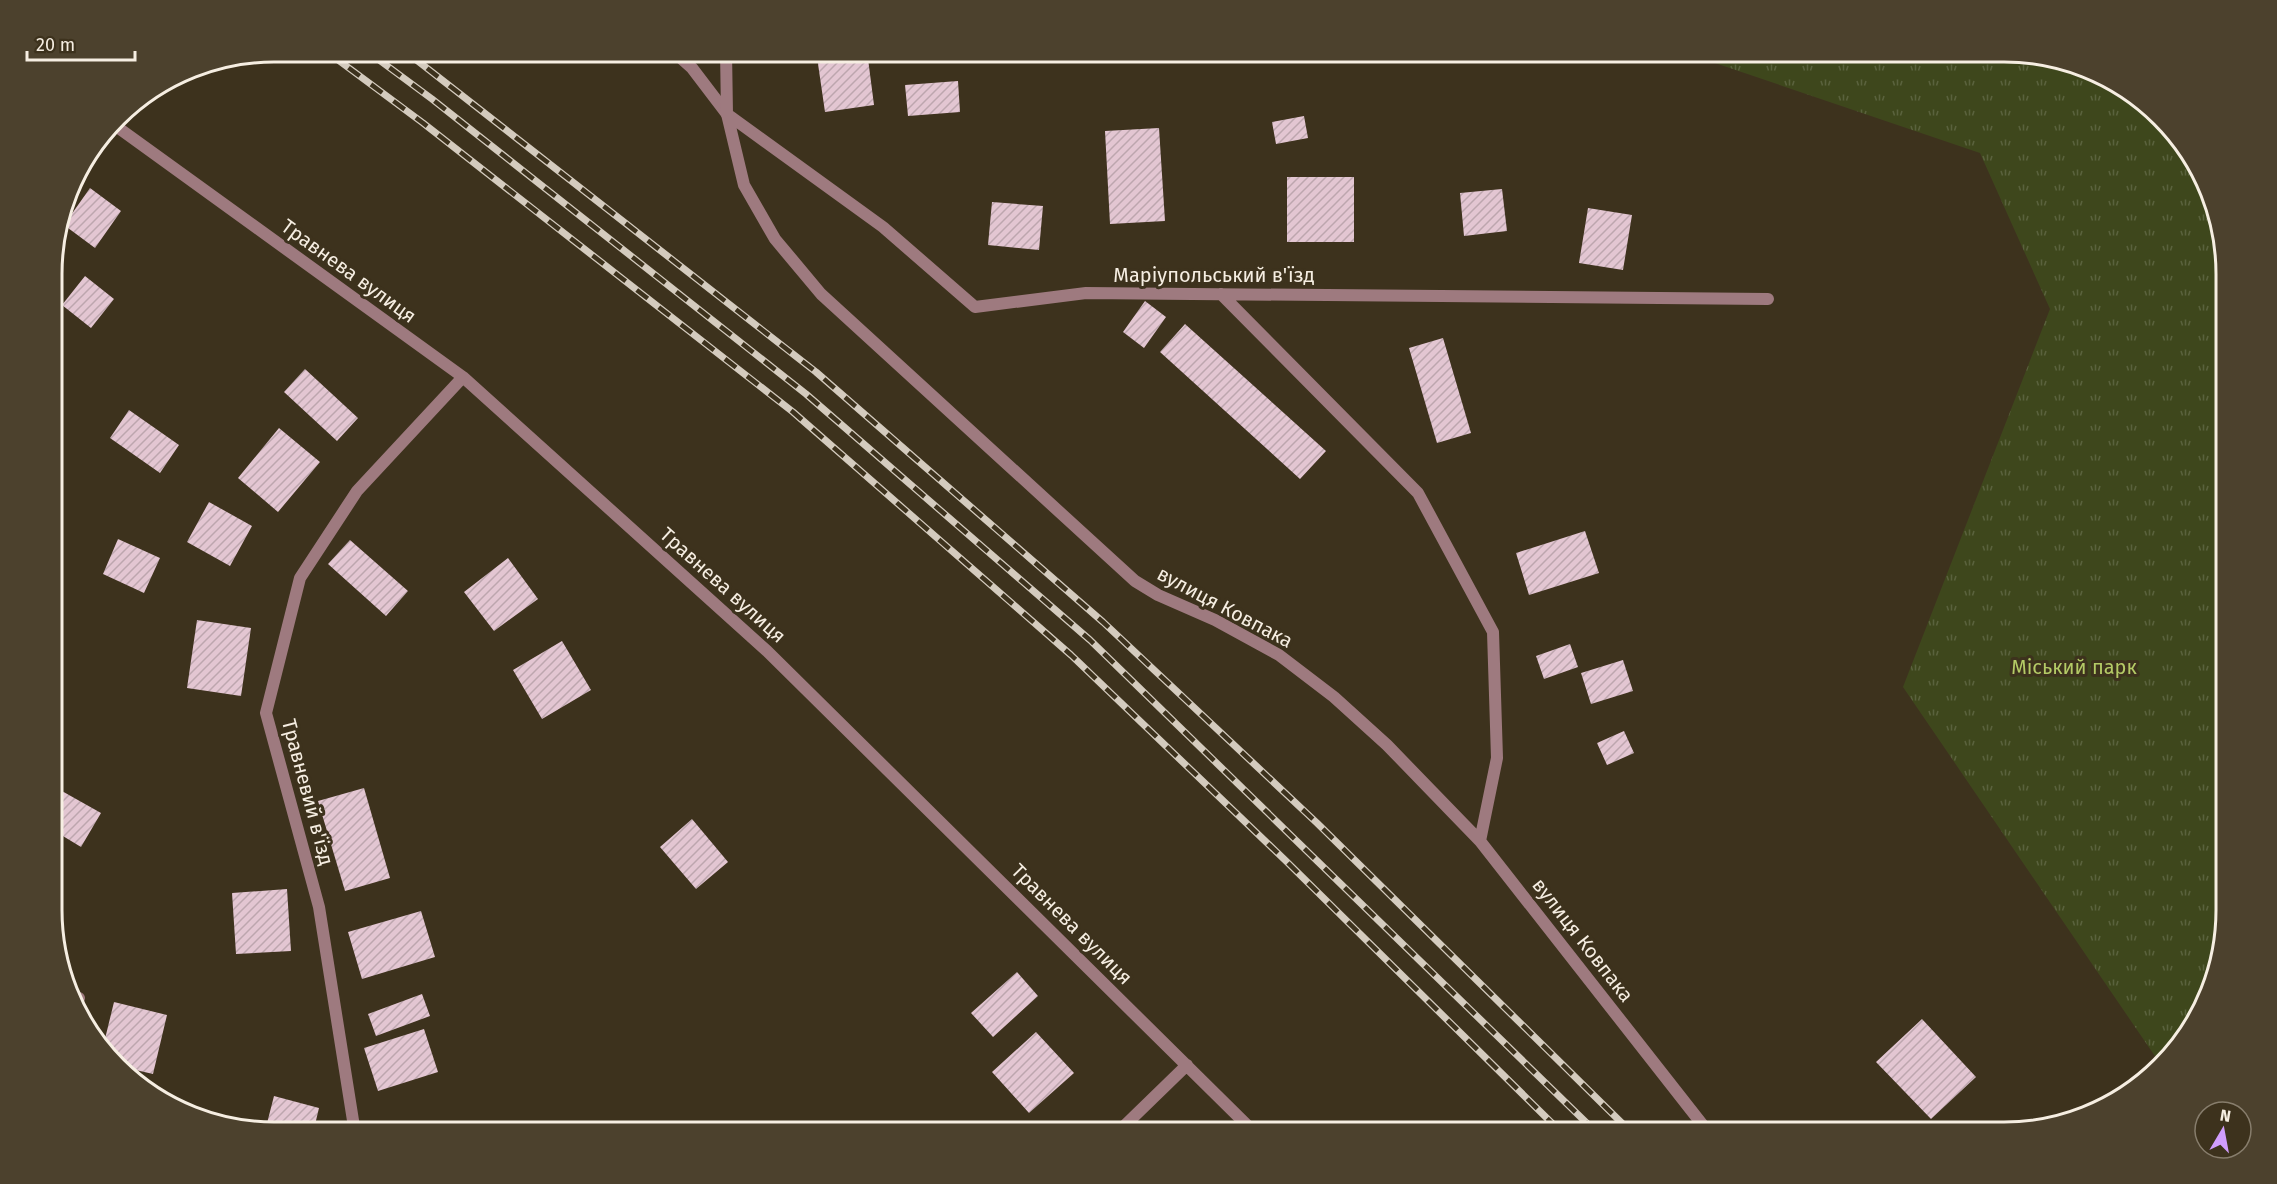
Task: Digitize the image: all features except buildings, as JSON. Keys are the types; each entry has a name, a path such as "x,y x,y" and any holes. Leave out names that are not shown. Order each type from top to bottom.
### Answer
{"street":[{"path":"685,62 727,114"},
{"name":"вулиця Ковпака","path":"726,62 727,114 744,185 775,239 821,294 1136,581 1158,595 1215,620 1279,655 1334,697 1387,745 1480,841 1700,1122"},
{"name":"Маріупольський в'їзд","path":"727,114 883,227 975,307 1086,293 1768,299"},
{"name":"Травнева вулиця","path":"119,129 463,377 767,651 1244,1122"},
{"path":"1221,294 1418,493 1493,632 1497,758 1480,841"},
{"name":"Травневий в'їзд","path":"353,1122 319,907 266,713 300,578 357,491 463,377"},
{"path":"1128,1122 1187,1065"}],"green space":[{"name":"Міський парк","path":"1712,62 2017,62 2058,69 2097,83 2132,105 2163,134 2180,156 2194,180 2208,219 2214,246 2216,274 2216,910 2214,938 2199,992 2180,1028 2156,1057 1903,687 2050,309 1980,153"}],"railway":[{"path":"341,62 423,123 793,412 1071,655 1286,861 1551,1122"},
{"path":"382,62 806,394 1090,640 1586,1122"},
{"path":"419,62 816,372 1103,622 1317,823 1621,1122"}]}
